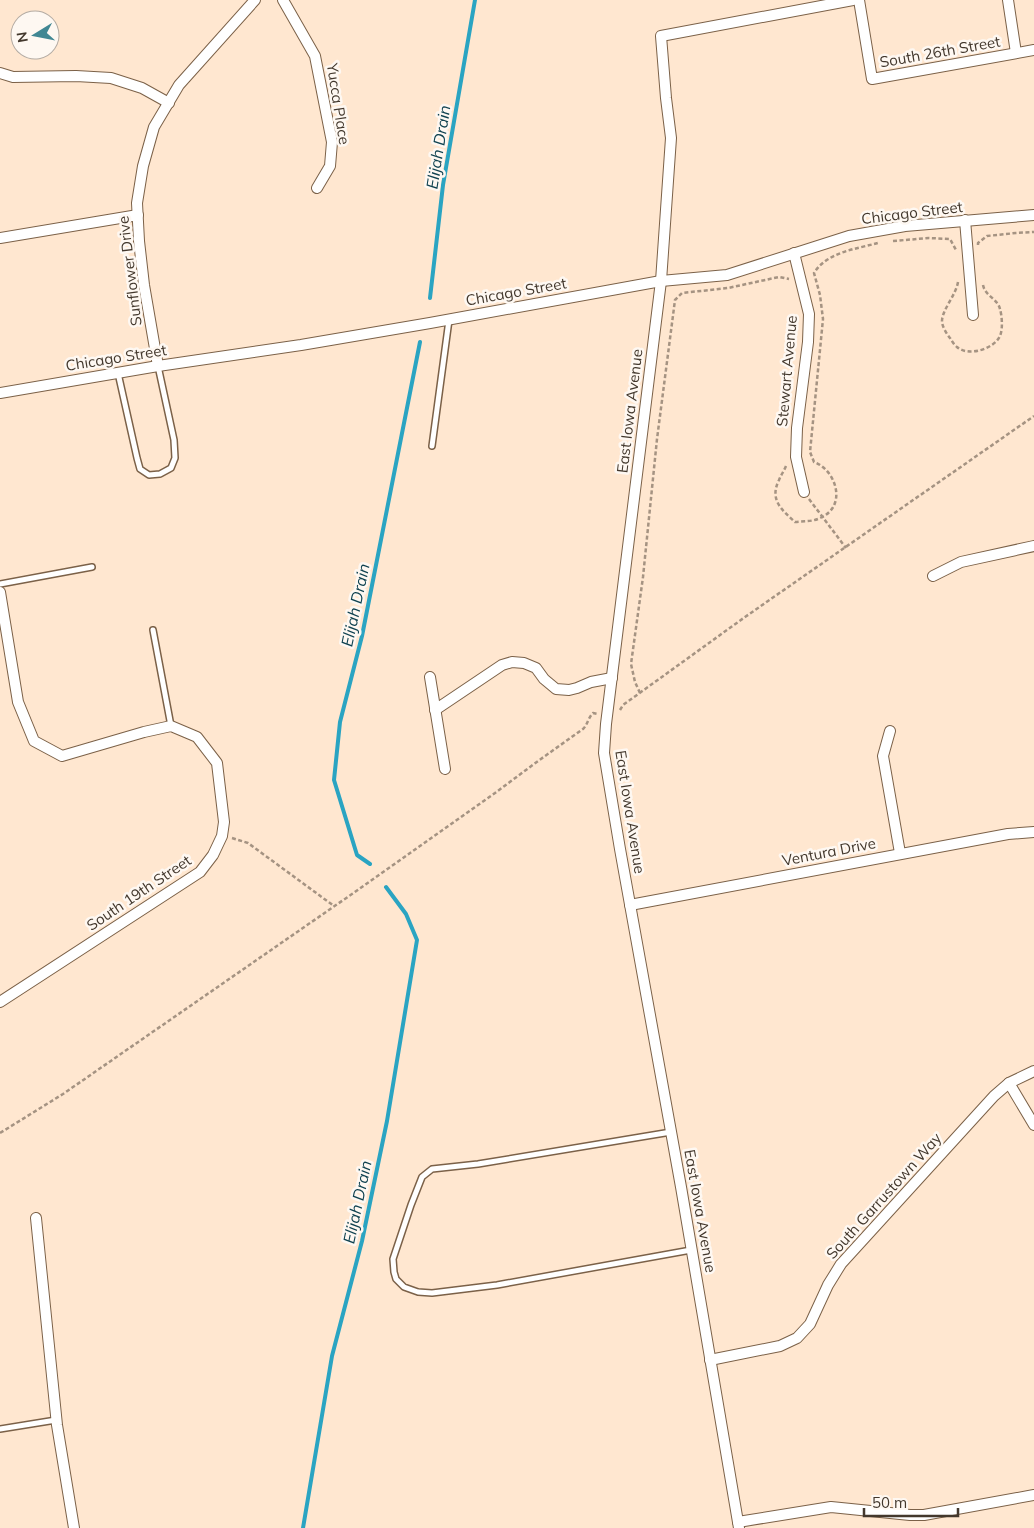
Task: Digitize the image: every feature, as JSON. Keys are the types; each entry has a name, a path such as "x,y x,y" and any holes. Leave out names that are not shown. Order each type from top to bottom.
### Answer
{"street":[{"name":"Sunflower Drive","path":"158,366 138,241 137,203 143,166 154,127 179,85 255,0"},
{"name":"Yucca Place","path":"283,0 316,56 332,142 330,166 317,188"},
{"name":"East Iowa Avenue","path":"738,1525 604,753 606,724 661,281 671,138 661,36 853,0"},
{"name":"South 26th Street","path":"858,0 872,79 1034,50"},
{"path":"1008,0 1016,53"},
{"path":"0,73 13,77 76,76 111,78 142,88 169,103"},
{"path":"0,238 138,215"},
{"name":"Chicago Street","path":"0,393 158,366 301,345 661,281 728,275 849,236 905,226 1034,215"},
{"path":"965,220 973,315"},
{"name":"Stewart Avenue","path":"794,254 809,314 808,342 796,448 796,457 804,492"},
{"path":"933,576 961,562 1034,546"},
{"path":"0,592 18,702 34,741 62,756 171,726"},
{"path":"435,710 502,665 512,662 524,663 536,668 544,679 556,689 569,690 591,682 612,678"},
{"path":"430,677 446,769"},
{"name":"South 19th Street","path":"0,1002 200,872 213,855 222,836 224,822 217,764 197,737 171,726"},
{"path":"890,731 883,756 900,853"},
{"name":"Ventura Drive","path":"630,905 900,853 1008,834 1034,832"},
{"name":"South Garrustown Way","path":"710,1360 780,1346 797,1338 810,1324 828,1285 841,1264 994,1096 1009,1083 1034,1071"},
{"path":"1009,1083 1034,1125"},
{"path":"36,1218 57,1420 74,1528"},
{"path":"738,1525 831,1507 910,1516 924,1515 1034,1495"}],"lane":[{"path":"432,446 449,319"},
{"path":"118,373 140,469 149,475 160,474 171,468 175,458 174,440 158,366"},
{"path":"0,584 92,567"},
{"path":"152,630 171,726"},
{"path":"670,1132 478,1164 432,1169 422,1177 410,1205 394,1259 394,1272 396,1279 404,1287 418,1292 432,1292 496,1285 691,1250"},
{"path":"0,1430 57,1420"}],"path":[{"path":"619,716 623,705 745,617 1034,416"},
{"path":"804,492 846,548"},
{"path":"0,1133 63,1094 334,906 583,729 593,713 598,714"},
{"path":"222,836 248,843 334,906"}],"waterway":[{"name":"Elijah Drain","path":"430,298 443,185 475,0"},
{"name":"Elijah Drain","path":"370,864 357,855 334,780 340,722 362,636 420,342"},
{"name":"Elijah Drain","path":"303,1528 332,1356 362,1241 387,1121 417,940 406,914 386,887"}]}
